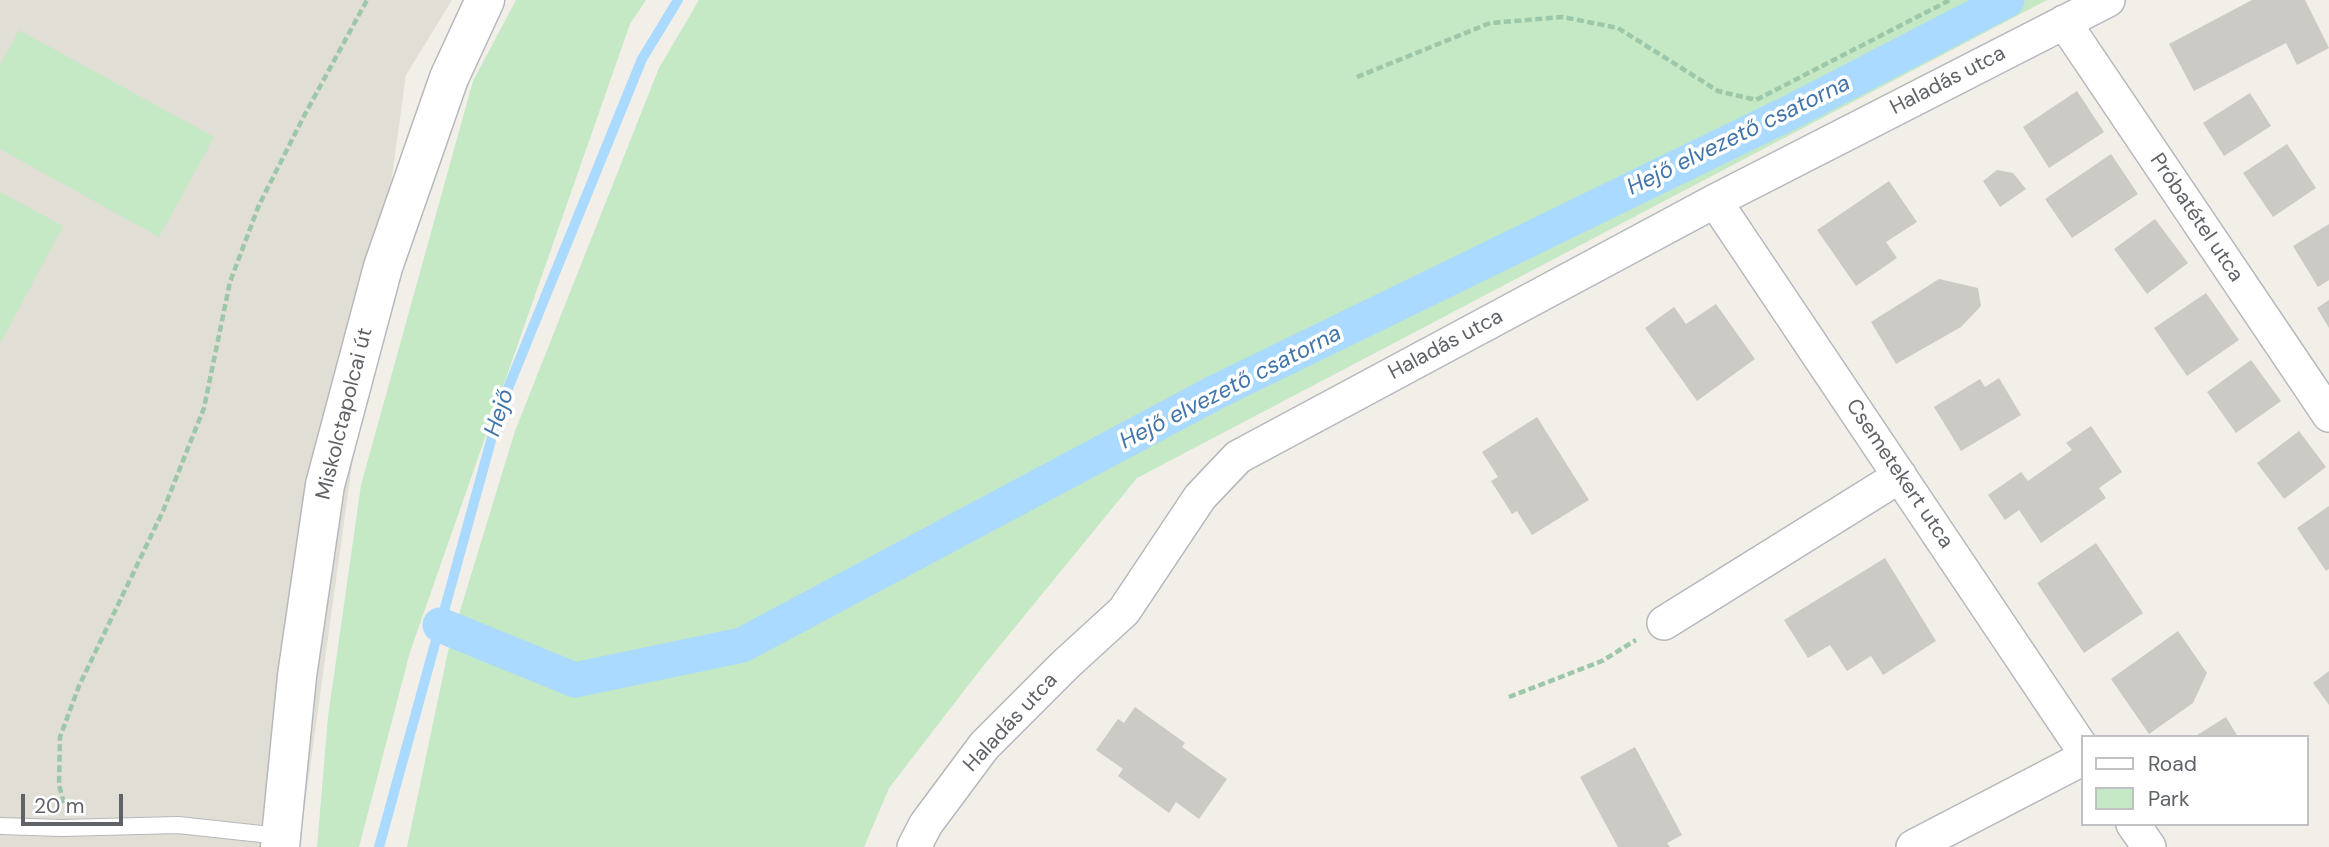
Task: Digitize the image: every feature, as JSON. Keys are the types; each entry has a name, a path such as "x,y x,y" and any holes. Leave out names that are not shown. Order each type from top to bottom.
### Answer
{"street":[{"name":"Miskolctapolcai út","path":"280,841 297,676 325,485 383,267 449,78 485,0"},
{"name":"Haladás utca","path":"914,847 926,824 984,746 1066,664 1124,611 1200,497 1238,457 1715,201 2108,0"},
{"name":"Próbatétel utca","path":"2064,22 2327,407"},
{"name":"Csemetekert utca","path":"1715,201 2080,745"},
{"path":"1664,623 1900,476"},
{"path":"1913,847 2080,760"},
{"path":"2134,826 2148,847"}],"lane":[{"path":"0,826 71,828 178,825 280,841"}],"path":[{"path":"71,828 60,785 60,737 79,686 163,511 204,408 230,282 259,205 367,0"},
{"path":"1357,77 1490,23 1563,17 1618,28 1718,91 1756,100 1950,0"},
{"path":"1509,697 1602,661 1664,623"}],"shaded area":[{"path":"0,0 452,0 406,75 299,847 0,847"}],"green space":[{"path":"516,0 646,0 630,24 410,652 359,847 317,847 328,717 361,485 473,81"},
{"path":"699,0 2047,0 1137,478 980,670 889,788 864,847 407,847 449,647 515,431 659,68"},
{"path":"19,30 214,137 159,237 0,149 0,65"},
{"path":"0,192 63,226 0,344"}],"building":[{"path":"2252,0 2305,0 2329,48 2297,65 2286,43 2194,91 2169,44"},
{"path":"2077,91 2104,132 2049,168 2023,127"},
{"path":"2250,93 2271,126 2224,156 2203,123"},
{"path":"2287,144 2316,188 2273,217 2243,173"},
{"path":"2111,154 2138,194 2072,238 2045,199"},
{"path":"1997,170 2013,173 2026,189 2000,207 1983,181"},
{"path":"1889,181 1917,222 1886,242 1897,258 1856,286 1817,230"},
{"path":"2155,219 2188,263 2147,294 2114,249"},
{"path":"2329,224 2329,280 2318,287 2293,246"},
{"path":"1939,279 1978,288 1981,306 1961,327 1896,364 1871,322"},
{"path":"2206,293 2239,340 2187,376 2154,328"},
{"path":"2329,300 2329,328 2317,308"},
{"path":"1716,304 1755,359 1697,401 1645,328 1674,307 1686,324"},
{"path":"2251,360 2281,401 2236,433 2207,392"},
{"path":"1999,378 2021,415 1961,451 1934,407 1980,379 1985,387"},
{"path":"1537,417 1589,500 1532,535 1517,511 1512,514 1491,481 1498,477 1482,452"},
{"path":"2091,426 2122,472 2099,488 2106,498 2041,543 2019,510 2005,520 1988,495 2021,472 2028,481 2072,450 2066,443"},
{"path":"2299,431 2326,467 2284,499 2257,463"},
{"path":"2329,506 2329,569 2326,571 2297,528"},
{"path":"2096,543 2143,613 2084,653 2037,583"},
{"path":"1885,558 1936,641 1883,675 1871,656 1847,671 1830,645 1808,658 1784,620"},
{"path":"2178,631 2207,673 2193,703 2149,734 2111,679"},
{"path":"2329,671 2329,705 2313,683"},
{"path":"1135,707 1185,743 1182,747 1227,779 1199,819 1176,802 1169,813 1118,776 1123,769 1096,750 1118,719 1124,723"},
{"path":"2226,717 2237,735 2197,735"},
{"path":"1635,747 1682,835 1667,843 1670,847 1618,847 1580,777"}],"waterway":[{"name":"Hejő","path":"379,847 500,408 642,59 678,0"},
{"name":"Hejő elvezető csatorna","path":"440,625 575,680 742,645 1216,392 1791,112 2007,0"}]}
